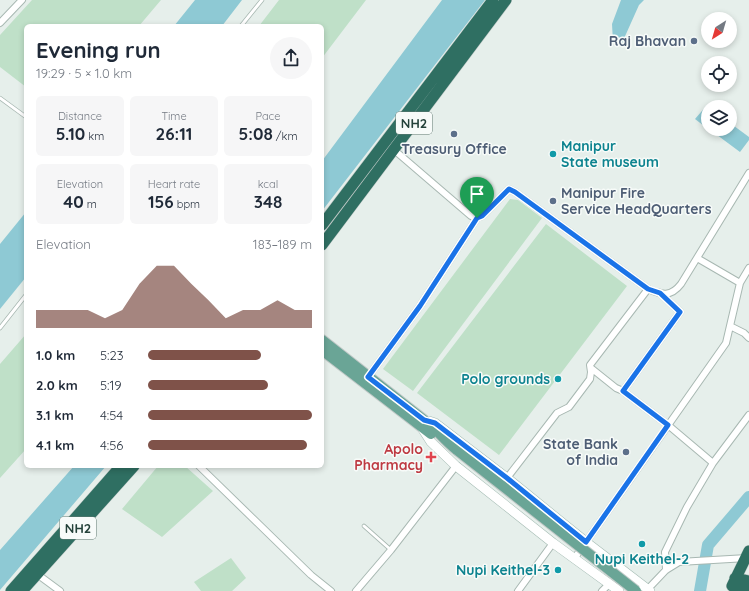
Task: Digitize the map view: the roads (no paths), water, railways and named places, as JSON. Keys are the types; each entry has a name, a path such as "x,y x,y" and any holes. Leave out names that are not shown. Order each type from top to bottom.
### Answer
{"highway":[{"name":"NH2","path":"324,222 492,0"},
{"name":"NH2","path":"324,243 393,149 506,0"},
{"name":"NH2","path":"11,591 119,468"},
{"name":"NH2","path":"22,591 132,468"},
{"path":"739,585 748,558"}],"main road":[{"path":"326,350 368,377 422,424"},
{"path":"326,350 636,591"}],"street":[{"path":"0,23 22,0"},
{"path":"393,149 471,216 477,218"},
{"path":"368,377 420,306 477,218 482,216 509,189 648,289 668,294 677,290 749,173"},
{"path":"697,258 740,283"},
{"path":"574,559 726,343 740,283 749,268"},
{"path":"507,478 557,413 569,407 590,379 590,365 648,289"},
{"path":"623,391 680,312 660,293"},
{"path":"730,326 744,333 749,338"},
{"path":"591,368 616,388 623,391 668,425 713,463"},
{"path":"666,570 665,552 687,507 713,463 749,415"},
{"path":"619,591 553,543 456,466 432,442 422,424 435,423 648,590 666,570 679,562 721,558 748,558"},
{"path":"356,591 391,550 456,466"},
{"path":"201,468 311,575 331,591"},
{"path":"518,591 553,543"},
{"path":"37,574 60,591"},
{"path":"602,591 609,584"}],"lane":[{"path":"243,24 262,0"},
{"path":"0,98 24,116"},
{"path":"0,328 24,298"},
{"path":"364,526 391,550"}],"water":[{"path":"195,0 242,0 224,24 176,24"},
{"path":"442,0 485,0 324,208 324,158"},
{"path":"621,0 644,0 639,5 622,43 613,42 612,24"},
{"path":"701,112 701,124 695,119"},
{"path":"737,128 749,137 749,140 740,152 718,136 737,136"},
{"path":"24,214 24,279 0,309 0,244"},
{"path":"72,468 104,468 0,590 0,550"}],"waterway":[{"path":"700,591 708,545 749,497"}],"place":[{"name":"Raj Bhavan","path":"694,41"},
{"name":"Treasury Office","path":"454,134"},
{"name":"Manipur State museum","path":"553,154"},
{"name":"Manipur Fire Service HeadQuarters","path":"553,201"},
{"name":"Polo grounds","path":"558,379"},
{"name":"State Bank of India","path":"626,452"},
{"name":"Apolo Pharmacy","path":"431,457"},
{"name":"Nupi Keithel-2","path":"642,544"},
{"name":"Nupi Keithel-3","path":"558,570"}]}
